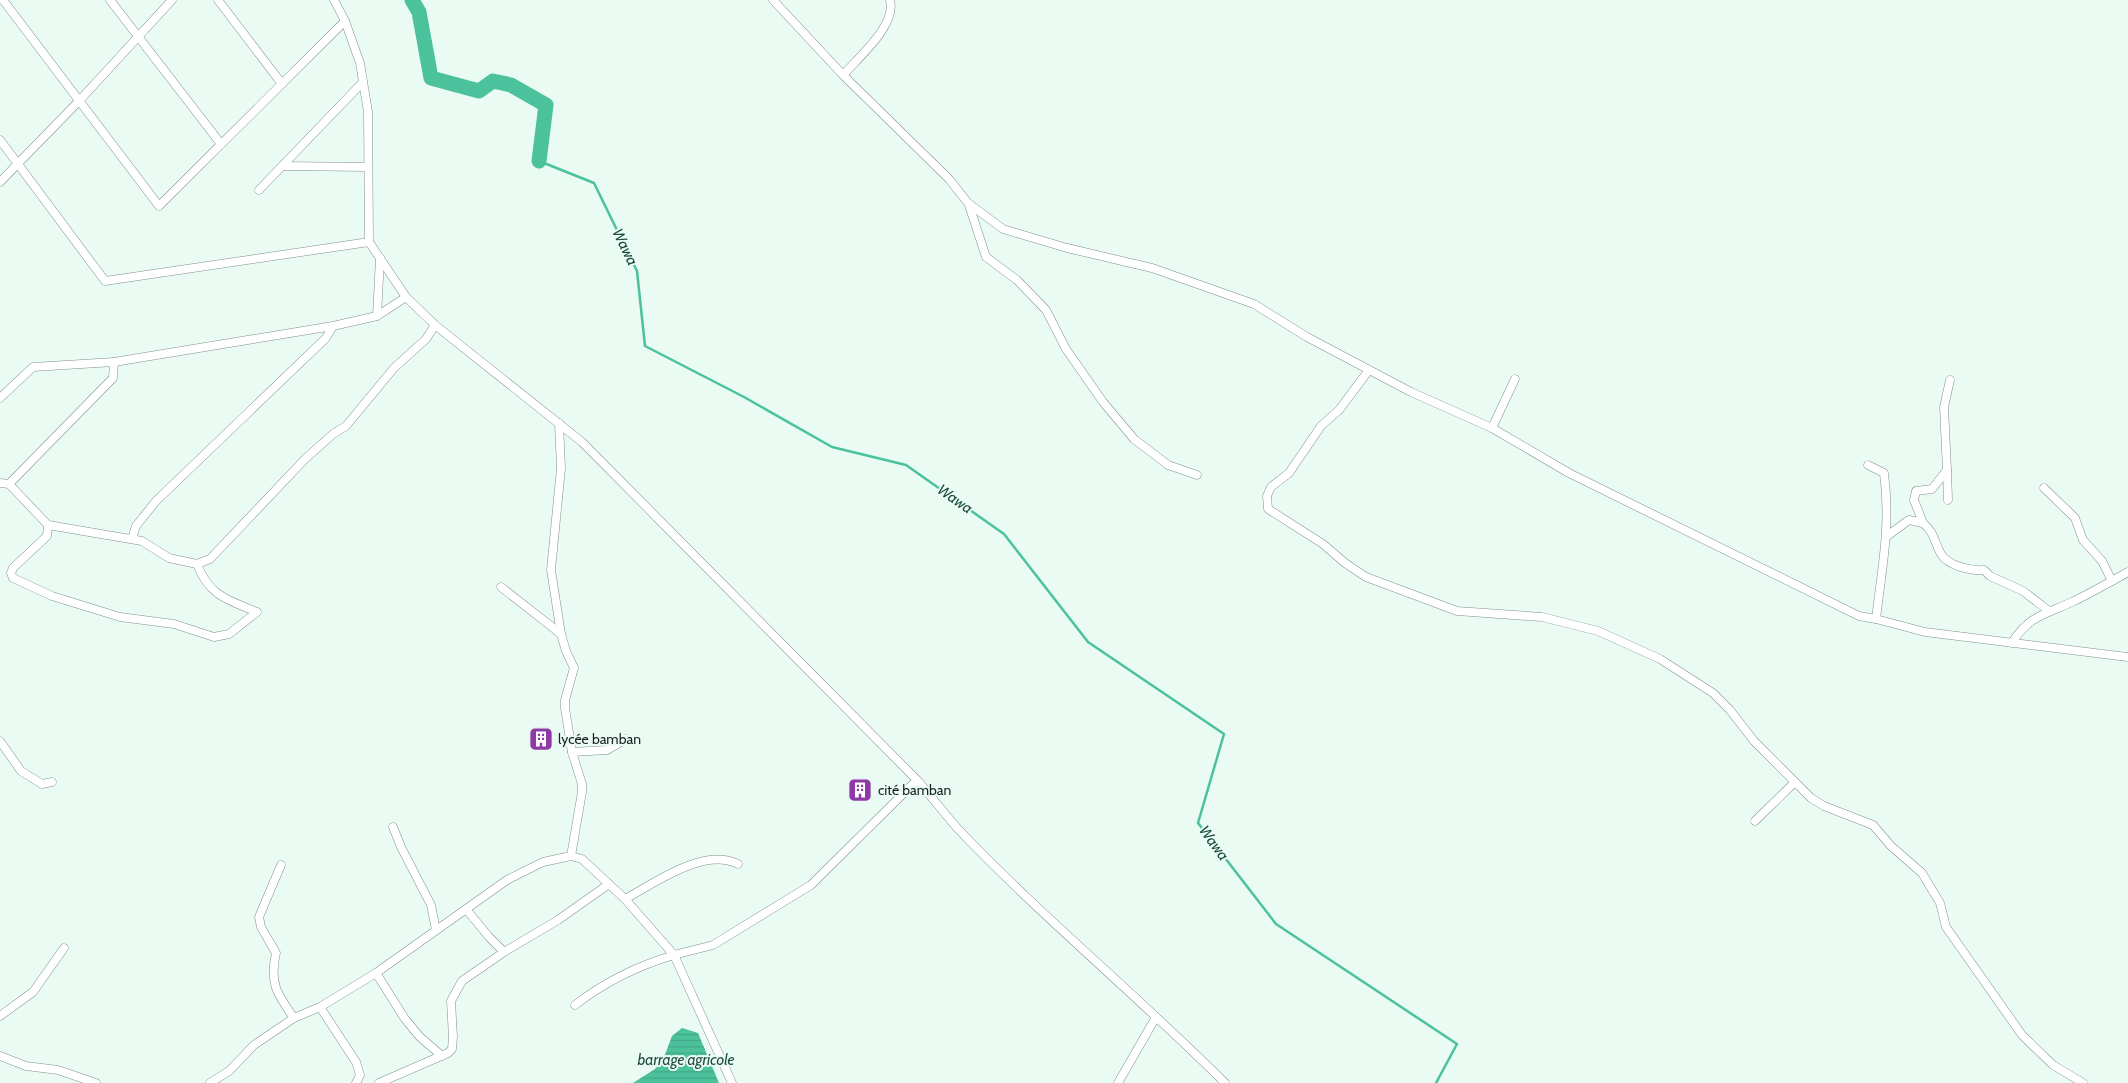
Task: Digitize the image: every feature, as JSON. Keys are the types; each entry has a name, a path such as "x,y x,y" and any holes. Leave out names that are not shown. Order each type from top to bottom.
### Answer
{"street":[{"path":"2,0 159,206 345,21"},
{"path":"110,0 221,144"},
{"path":"0,182 79,101 172,0"},
{"path":"218,0 282,84"},
{"path":"334,0 345,21 360,63 368,112 369,242 406,297 435,325 582,442 917,780 958,828 1055,923 1225,1083"},
{"path":"774,0 843,75 949,179 968,203 1003,229 1067,248 1152,268 1254,304 1307,337 1411,392 1492,428 1568,473 1859,616 1876,618 1925,632 2128,656"},
{"path":"843,75 884,29 891,6 890,0"},
{"path":"259,190 363,82"},
{"path":"0,140 105,281 369,242"},
{"path":"282,166 368,167"},
{"path":"968,203 986,257 1017,280 1046,310 1066,349 1103,402 1134,439 1168,465 1197,474"},
{"path":"377,316 380,258"},
{"path":"0,398 33,368 114,362 333,326 377,316 406,297"},
{"path":"0,482 9,484 48,525 142,541 169,558 197,564 210,559 305,459 333,434 346,426 394,368 426,339 435,325"},
{"path":"132,539 136,526 156,502 326,338 333,326"},
{"path":"9,484 113,378 114,362"},
{"path":"1369,370 1339,410 1321,426 1289,473 1271,487 1267,496 1268,509 1323,544 1345,563 1366,577 1457,610 1542,617 1598,631 1646,651 1713,694 1730,710 1754,741 1795,782 1824,806 1873,825 1891,846 1922,873 1940,903 1946,927 2022,1036 2053,1065 2083,1083"},
{"path":"1492,428 1515,379"},
{"path":"1948,500 1944,407 1950,380"},
{"path":"559,423 561,468 551,570 561,634 574,668 565,700 565,708 572,752 582,792 571,856"},
{"path":"1868,465 1884,473 1887,496 1887,536 1876,618"},
{"path":"1923,523 1914,500 1916,491 1932,489 1942,478 1946,470"},
{"path":"2044,488 2074,518 2083,540 2102,561 2112,581"},
{"path":"1887,536 1909,520 1923,523 1929,528 1937,542 1941,555 1947,560 1973,571 1984,570 1990,576 2023,591 2049,611"},
{"path":"48,525 47,536 13,568 12,573 13,578 52,596 120,617 174,624 214,637 228,634 257,612 223,598 204,580 197,564"},
{"path":"2012,643 2020,629 2049,611 2073,602 2128,572"},
{"path":"501,586 561,634"},
{"path":"572,752 607,750 626,739"},
{"path":"0,741 21,771 42,784 52,782"},
{"path":"575,1005 590,993 641,965 713,945 812,885 917,780"},
{"path":"1755,821 1795,782"},
{"path":"393,827 401,847 431,905 436,930"},
{"path":"210,1083 229,1071 254,1045 294,1018 320,1007 376,972 507,880 543,862 571,856 582,858 625,899 674,955 732,1083"},
{"path":"625,899 690,864 720,859 738,864"},
{"path":"281,865 259,917 260,927 276,953 272,972 280,998 294,1018"},
{"path":"380,1083 442,1056 452,1049 453,1012 451,1001 462,981 504,952 558,920 609,884"},
{"path":"466,909 504,952"},
{"path":"0,1016 33,992 64,948"},
{"path":"376,972 405,1019 420,1037 442,1056"},
{"path":"320,1007 356,1062 360,1075 356,1083"},
{"path":"1118,1083 1156,1017"},
{"path":"0,1056 26,1066 58,1070 96,1083"}],"water":[{"name":"barrage agricole","path":"682,1028 698,1033 719,1083 633,1083 655,1069 663,1060 672,1036"}],"waterway":[{"name":"Wawa","path":"412,0 419,12 431,78 479,91 493,81 511,85 546,105 539,161"},
{"name":"Wawa","path":"539,161 594,183 637,271 645,346 744,397 832,447 906,465 1004,534 1088,642 1224,734 1198,823 1276,924 1457,1044 1436,1083"}],"place":[{"name":"lycée bamban","path":"541,739"},
{"name":"cité bamban","path":"860,790"}]}
